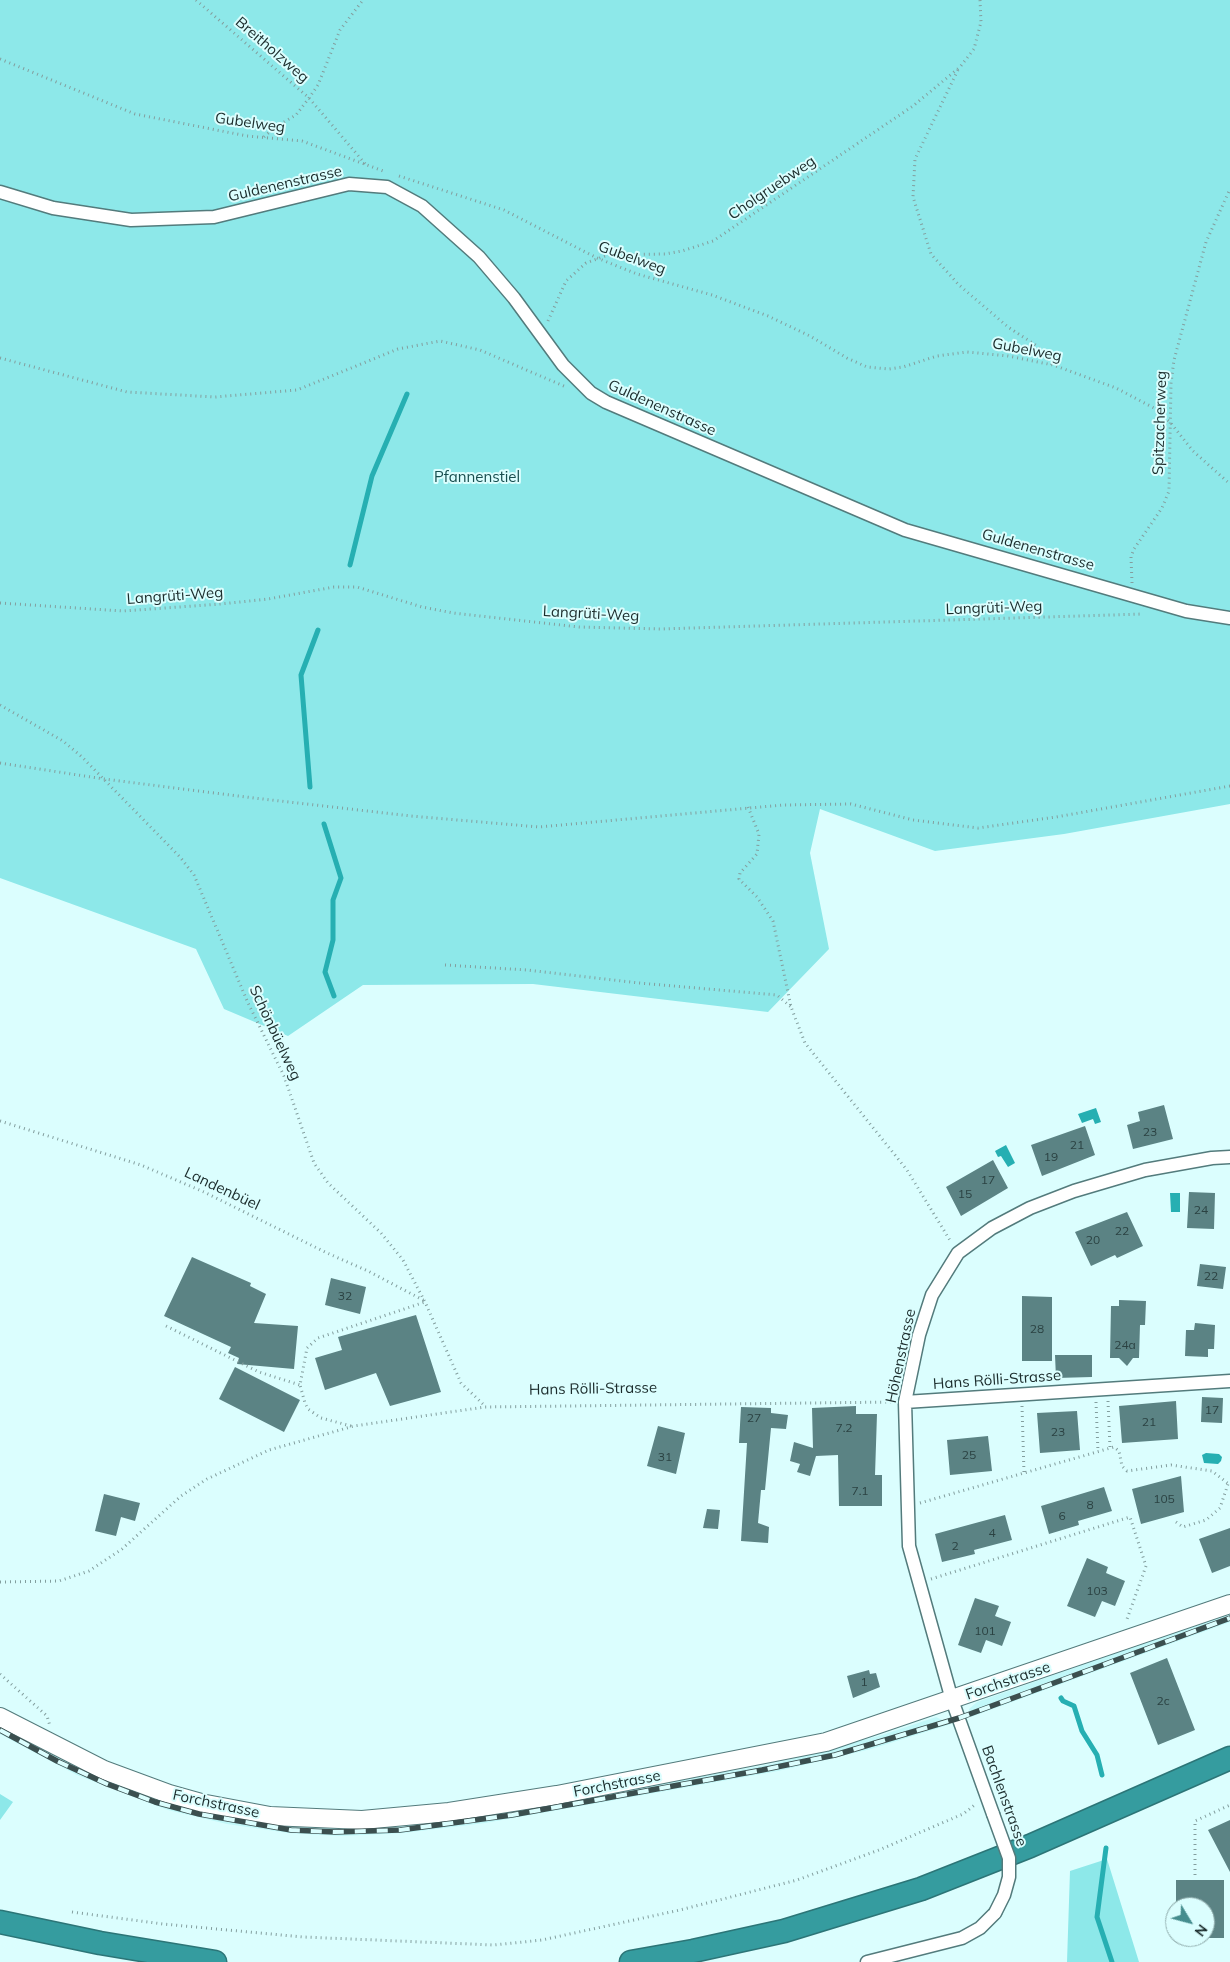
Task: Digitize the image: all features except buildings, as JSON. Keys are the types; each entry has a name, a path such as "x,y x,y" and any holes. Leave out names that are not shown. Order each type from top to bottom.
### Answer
{"highway":[{"path":"631,1962 775,1933 828,1919 912,1892 1030,1846 1230,1758"},
{"path":"717,1962 827,1934 921,1904 1041,1857 1230,1774"},
{"path":"0,1922 100,1943 215,1962"},
{"path":"0,1936 125,1962"}],"main road":[{"name":"Forchstrasse","path":"0,1716 46,1742 136,1783 201,1803 289,1818 362,1820 449,1812 557,1796 744,1760 826,1742 1230,1604"}],"street":[{"name":"Guldenenstrasse","path":"0,192 53,208 131,220 214,217 349,184 387,187 410,198 440,220 495,274 563,365 591,393 640,418 905,530 1186,611 1230,618"},
{"name":"Höhenstrasse","path":"952,1700 909,1546 905,1402 919,1334 932,1296 958,1253 992,1228 1030,1208 1074,1191 1144,1170 1212,1158 1230,1157"},
{"name":"Hans Rölli-Strasse","path":"905,1402 1230,1381"},
{"name":"Bachlenstrasse","path":"867,1962 962,1938 980,1928 994,1913 1004,1895 1009,1877 1009,1858 952,1700"}],"path":[{"name":"Breitholzweg","path":"196,0 309,98 368,166"},
{"path":"264,137 274,128 296,115 309,98 318,85 340,30 363,0"},
{"name":"Cholgruebweg","path":"544,339 552,307 566,281 575,271 597,258 617,254 665,254 698,247 713,241 914,106 960,67 974,49 981,22 980,0"},
{"name":"Gubelweg","path":"0,58 135,114 264,137 302,141 368,166 504,210 597,258 637,274 712,295 768,316 810,336 847,358 868,367 889,369 903,367 937,356 967,352 1008,356 1053,365 1133,396 1154,408 1170,422 1193,451 1230,484"},
{"path":"960,67 915,159 913,197 931,254 959,285 1008,327 1036,346 1053,365"},
{"path":"368,166 374,185"},
{"name":"Spitzacherweg","path":"1133,595 1131,567 1134,549 1162,508 1169,491 1171,383 1181,331 1206,242 1230,189"},
{"path":"0,358 127,392 215,397 297,390 398,349 440,341 480,350 563,386 591,393"},
{"name":"Langrüti-Weg","path":"0,603 123,611 268,599 334,587 357,586 422,607 453,613 579,627 660,629 1149,614"},
{"name":"Schönbüelweg","path":"0,705 63,741 104,779 180,857 194,875 248,1003 284,1076 314,1163 328,1183 393,1246 412,1275 461,1383 485,1407"},
{"path":"0,763 104,779 411,816 539,827 748,807 851,804 913,820 978,828 1056,817 1230,786"},
{"path":"748,807 760,834 757,854 740,873 739,879 757,896 773,921 791,1007 805,1043 907,1170 958,1253"},
{"path":"445,966 527,970 639,984 777,995 791,1007"},
{"name":"Landenbüel","path":"0,1121 141,1165 186,1184 368,1271 425,1302"},
{"path":"354,1426 331,1422 313,1413 305,1403 300,1385 305,1354 313,1340 425,1302"},
{"path":"166,1326 259,1372 300,1385"},
{"path":"1101,1390 1110,1448"},
{"path":"1098,1452 1101,1390"},
{"path":"1022,1394 1024,1473"},
{"name":"Hans Rölli-Strasse","path":"0,1582 49,1582 84,1574 122,1550 181,1496 215,1475 269,1450 354,1426 485,1407 905,1402"},
{"path":"908,1507 1114,1447 1119,1450 1122,1466 1127,1471 1171,1465 1212,1471 1229,1484 1220,1508 1206,1520 1183,1527 1176,1522"},
{"path":"919,1582 1130,1517 1146,1566 1124,1628"},
{"path":"0,1674 50,1719 50,1728 46,1742"},
{"path":"1195,1875 1195,1821 1230,1805"},
{"path":"72,1912 163,1924 303,1937 494,1945 542,1940 680,1910 797,1880 871,1854 963,1814"}],"shaded area":[{"path":"1096,1108 1101,1122 1095,1124 1093,1119 1082,1123 1078,1114"},
{"path":"1006,1145 1015,1163 1008,1167 1001,1156 998,1157 995,1151"},
{"path":"1170,1193 1180,1193 1180,1212 1171,1212"},
{"path":"1206,1453 1219,1454 1222,1457 1221,1461 1218,1464 1204,1463 1202,1455"},
{"path":"1230,1613 1230,1622 971,1717 969,1709 977,1702"},
{"path":"936,1717 951,1724 871,1749 778,1771 485,1823 403,1833 341,1836 289,1833 227,1824 168,1810 77,1775 0,1734 0,1724 264,1821 532,1806 772,1764 882,1735"}],"green space":[{"name":"Pfannenstiel","path":"0,0 1230,0 1230,804 1064,834 935,851 820,809 810,853 829,949 768,1012 533,984 363,985 288,1036 224,1009 196,949 0,878"},
{"path":"0,1794 13,1802 0,1820"},
{"path":"1107,1859 1139,1962 1067,1962 1070,1871"}],"waterway":[{"path":"350,565 372,476 407,394"},
{"path":"310,787 301,675 318,630"},
{"path":"324,824 341,878 333,900 333,940 325,972 334,996"},
{"path":"1061,1698 1063,1701 1074,1706 1082,1731 1097,1755 1102,1775"},
{"path":"1106,1848 1097,1917 1112,1962"}],"railway":[{"path":"0,1730 57,1761 107,1784 155,1802 199,1814 291,1830 335,1832 400,1830 512,1815 835,1755 959,1718 1230,1618"}]}
